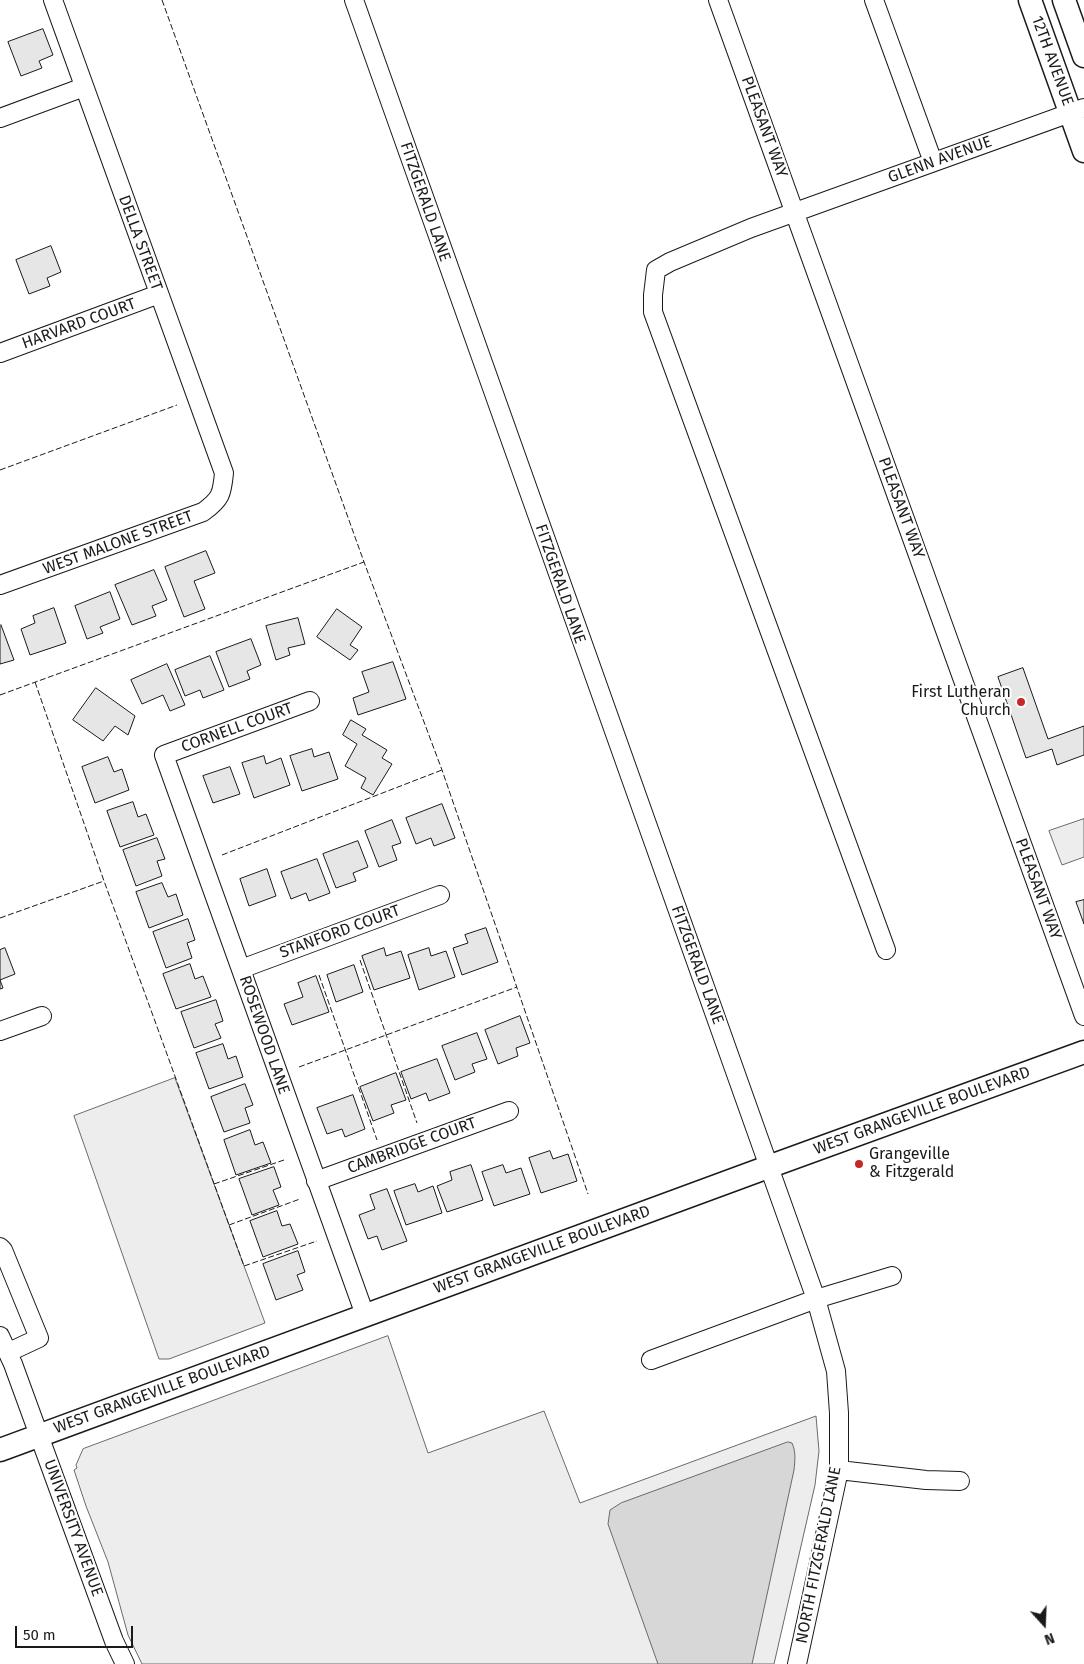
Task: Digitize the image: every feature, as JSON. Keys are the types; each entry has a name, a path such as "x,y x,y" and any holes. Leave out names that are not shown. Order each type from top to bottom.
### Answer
{"main road":[{"name":"12TH AVENUE","path":"1030,0 1077,110 1084,150"},
{"name":"12TH AVENUE","path":"1064,0 1084,56"},
{"name":"WEST GRANGEVILLE BOULEVARD","path":"0,1450 1084,1052"}],"street":[{"name":"DELLA STREET","path":"53,0 224,473 223,486"},
{"name":"FITZGERALD LANE","path":"354,0 768,1167"},
{"name":"PLEASANT WAY","path":"718,0 1084,1016"},
{"path":"874,0 934,162"},
{"path":"0,118 84,87"},
{"name":"GLENN AVENUE","path":"886,950 653,312 652,295 656,270 670,262 752,228 1077,110"},
{"name":"HARVARD COURT","path":"0,353 158,294"},
{"name":"WEST MALONE STREET","path":"0,585 204,512 217,502 223,486"},
{"name":"CORNELL COURT","path":"164,755 310,701"},
{"name":"ROSEWOOD LANE","path":"164,755 365,1316"},
{"name":"STANFORD COURT","path":"240,969 440,895"},
{"path":"0,1031 42,1016"},
{"name":"CAMBRIDGE COURT","path":"316,1181 509,1111"},
{"name":"NORTH FITZGERALD LANE","path":"768,1167 816,1299 836,1371 839,1412 839,1470 802,1663"},
{"path":"0,1247 3,1250 40,1338 9,1352"},
{"path":"651,1360 816,1299 892,1276"},
{"name":"UNIVERSITY AVENUE","path":"0,1336 9,1352 124,1664"},
{"path":"839,1470 960,1482"}],"shaded area":[{"path":"1084,819 1084,857 1062,865 1049,831"},
{"path":"175,1078 265,1323 169,1359 159,1359 74,1116"},
{"path":"388,1336 428,1453 544,1411 580,1503 816,1416 819,1451 815,1485 774,1664 142,1664 128,1635 108,1562 74,1470 77,1468 76,1465 83,1449"},
{"path":"788,1442 792,1443 794,1450 794,1470 752,1664 658,1664 608,1524 610,1510 621,1503"}],"building":[{"path":"43,29 53,55 39,61 42,68 21,76 8,42"},
{"path":"51,246 61,272 47,278 50,286 29,294 16,260"},
{"path":"206,551 215,573 194,581 205,609 184,617 165,567"},
{"path":"154,570 167,600 152,606 156,616 132,625 115,585"},
{"path":"110,592 120,619 100,627 103,633 87,639 75,606"},
{"path":"54,608 66,643 30,655 21,629 35,623 33,616"},
{"path":"337,609 362,627 350,645 358,650 350,660 317,637"},
{"path":"298,618 305,644 288,648 290,655 276,660 266,626"},
{"path":"0,626 14,660 0,664"},
{"path":"251,639 261,665 247,671 250,679 229,687 216,652"},
{"path":"210,656 224,690 203,698 200,690 185,696 175,670"},
{"path":"393,662 406,699 358,715 353,698 369,692 362,672"},
{"path":"167,664 185,705 170,711 163,695 142,704 131,680"},
{"name":"First Lutheran Church","path":"1023,668 1048,739 1084,726 1084,755 1057,765 1052,749 1026,758 998,677"},
{"path":"96,688 135,716 128,735 115,726 103,741 73,720"},
{"path":"351,720 366,729 362,735 387,750 382,758 392,764 373,795 361,788 366,778 345,766 357,744 343,735"},
{"path":"312,749 314,757 329,752 338,779 302,791 290,756"},
{"path":"264,756 266,764 281,758 290,785 254,798 242,763"},
{"path":"108,757 114,772 122,769 129,790 95,803 82,767"},
{"path":"230,767 240,794 213,803 203,776"},
{"path":"133,802 138,817 146,814 154,835 120,847 107,811"},
{"path":"442,804 455,838 434,846 431,838 416,844 406,818"},
{"path":"392,820 401,843 392,846 397,860 379,867 365,831"},
{"path":"157,838 165,859 157,861 162,876 136,886 123,850"},
{"path":"358,841 368,867 353,873 356,881 336,888 323,854"},
{"path":"317,859 330,893 309,901 306,893 291,899 281,872"},
{"path":"267,869 276,896 249,906 240,879"},
{"path":"162,883 168,897 176,894 183,915 149,928 136,892"},
{"path":"1084,900 1084,924 1076,902"},
{"path":"188,919 195,940 187,943 192,958 166,968 153,932"},
{"path":"486,928 498,962 462,975 453,948 468,943 465,935"},
{"path":"5,948 15,974 0,980 0,950"},
{"path":"384,948 386,956 401,951 410,978 374,990 362,956"},
{"path":"429,948 431,956 446,951 455,977 419,990 408,955"},
{"path":"190,964 195,979 203,976 211,997 176,1009 163,974"},
{"path":"354,965 363,992 336,1002 327,975"},
{"path":"316,976 329,1012 292,1025 284,1004 303,997 298,983"},
{"path":"216,1000 223,1021 215,1024 221,1038 194,1048 181,1012"},
{"path":"520,1016 530,1043 516,1048 518,1056 498,1064 485,1030"},
{"path":"477,1033 487,1059 472,1064 475,1072 455,1080 442,1046"},
{"path":"223,1044 228,1059 236,1056 243,1077 209,1089 196,1053"},
{"path":"437,1059 450,1093 429,1101 426,1093 411,1099 401,1072"},
{"path":"396,1073 406,1100 391,1105 394,1113 373,1121 360,1087"},
{"path":"245,1084 253,1105 245,1108 250,1123 224,1132 211,1097"},
{"path":"353,1095 365,1129 345,1137 342,1129 327,1134 317,1108"},
{"path":"250,1130 255,1145 263,1142 271,1163 236,1175 224,1140"},
{"path":"550,1151 553,1159 568,1154 577,1181 541,1193 529,1158"},
{"path":"471,1165 483,1200 447,1212 437,1186 452,1180 450,1172"},
{"path":"503,1165 506,1173 521,1168 530,1194 494,1206 482,1172"},
{"path":"274,1167 281,1187 273,1190 279,1205 252,1215 239,1179"},
{"path":"415,1184 418,1192 433,1186 442,1213 406,1225 394,1191"},
{"path":"387,1189 407,1241 382,1250 377,1236 368,1239 359,1215 375,1209 370,1195"},
{"path":"277,1211 282,1226 290,1224 298,1244 263,1257 250,1221"},
{"path":"298,1251 305,1272 297,1275 303,1290 276,1300 263,1264"}],"fence":[{"path":"162,0 364,562 442,770 588,1194"},
{"path":"0,470 177,405"},
{"path":"0,695 364,562"},
{"path":"35,682 104,881 244,1266 317,1241"},
{"path":"222,855 442,770"},
{"path":"0,918 104,881"},
{"path":"360,960 417,1123"},
{"path":"319,975 377,1140"},
{"path":"299,1067 517,987"},
{"path":"214,1184 284,1160"},
{"path":"229,1225 300,1199"}],"place":[{"name":"First Lutheran Church","path":"1021,702"},
{"name":"Grangeville & Fitzgerald","path":"859,1164"}]}
